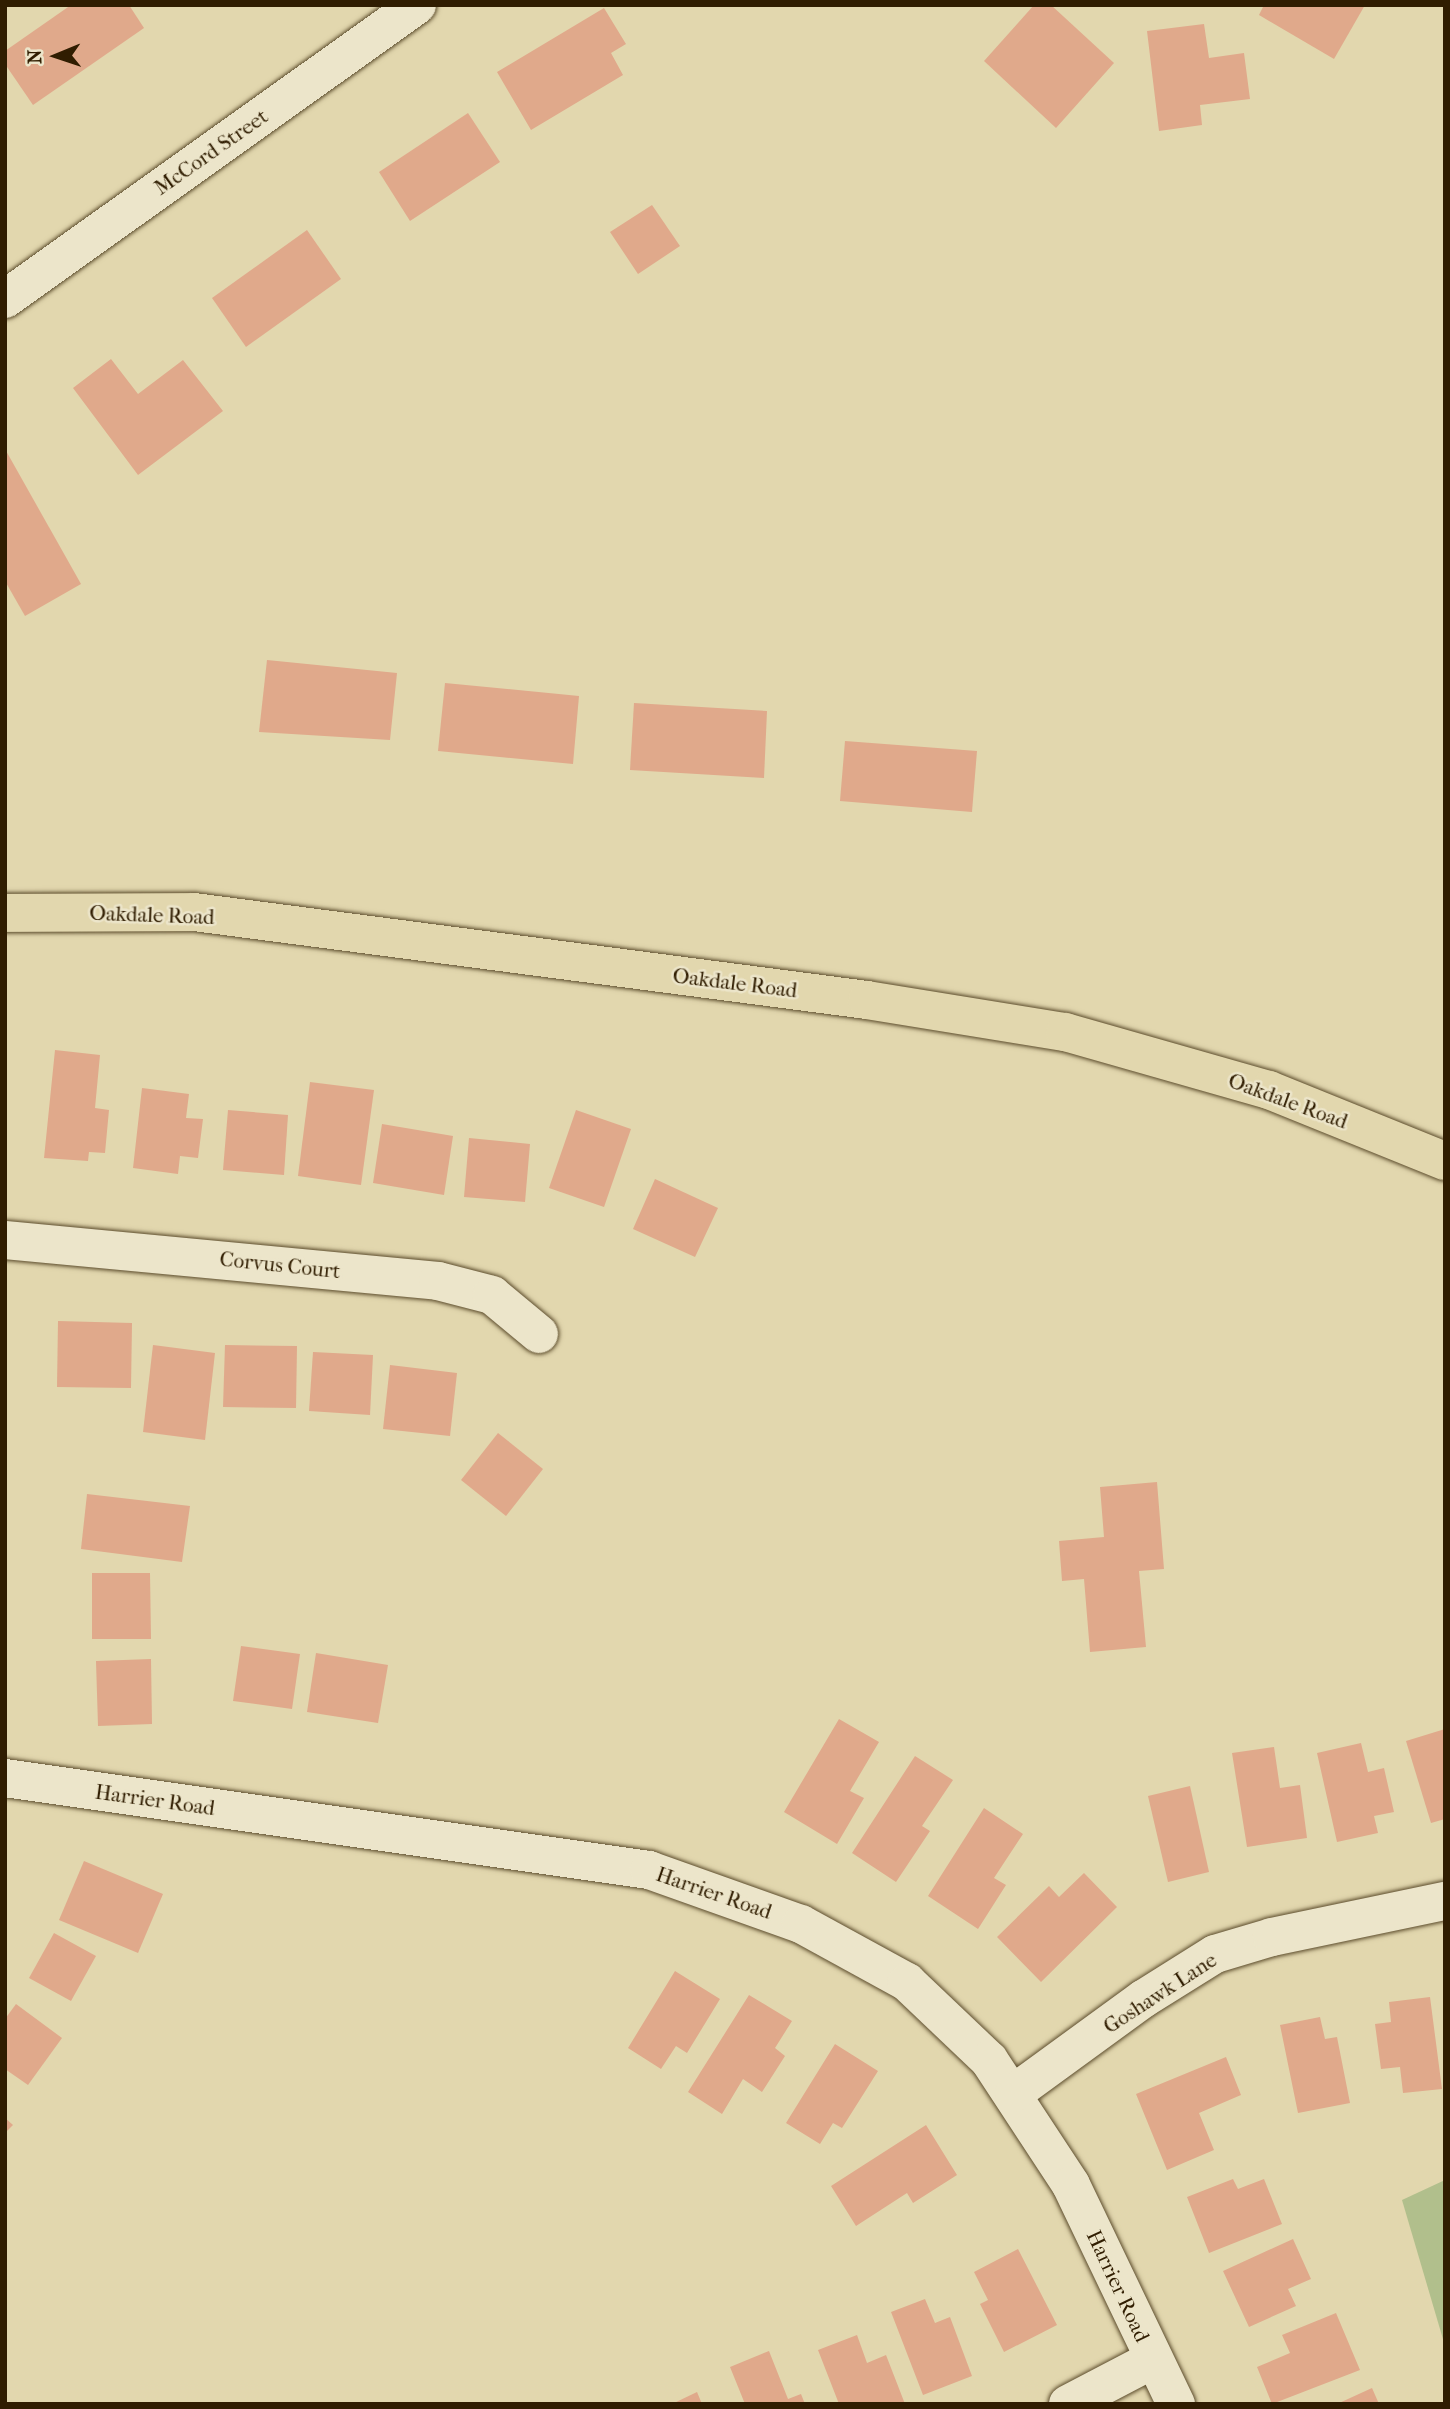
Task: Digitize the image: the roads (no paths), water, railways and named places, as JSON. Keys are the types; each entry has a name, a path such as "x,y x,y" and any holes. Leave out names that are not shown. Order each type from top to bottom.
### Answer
{"main road":[{"name":"Oakdale Road","path":"5,913 194,912 867,1000 1065,1032 1269,1090 1445,1161"}],"street":[{"name":"McCord Street","path":"5,299 417,5"},
{"name":"Corvus Court","path":"5,1240 438,1281 492,1295 539,1334"},
{"name":"Harrier Road","path":"5,1777 649,1871 731,1895 801,1924 907,1982 989,2060 1014,2093 1071,2186 1152,2360 1176,2404"},
{"name":"Goshawk Lane","path":"1014,2093 1143,1999 1215,1954 1272,1937 1445,1901"},
{"path":"1068,2404 1152,2360"}]}
